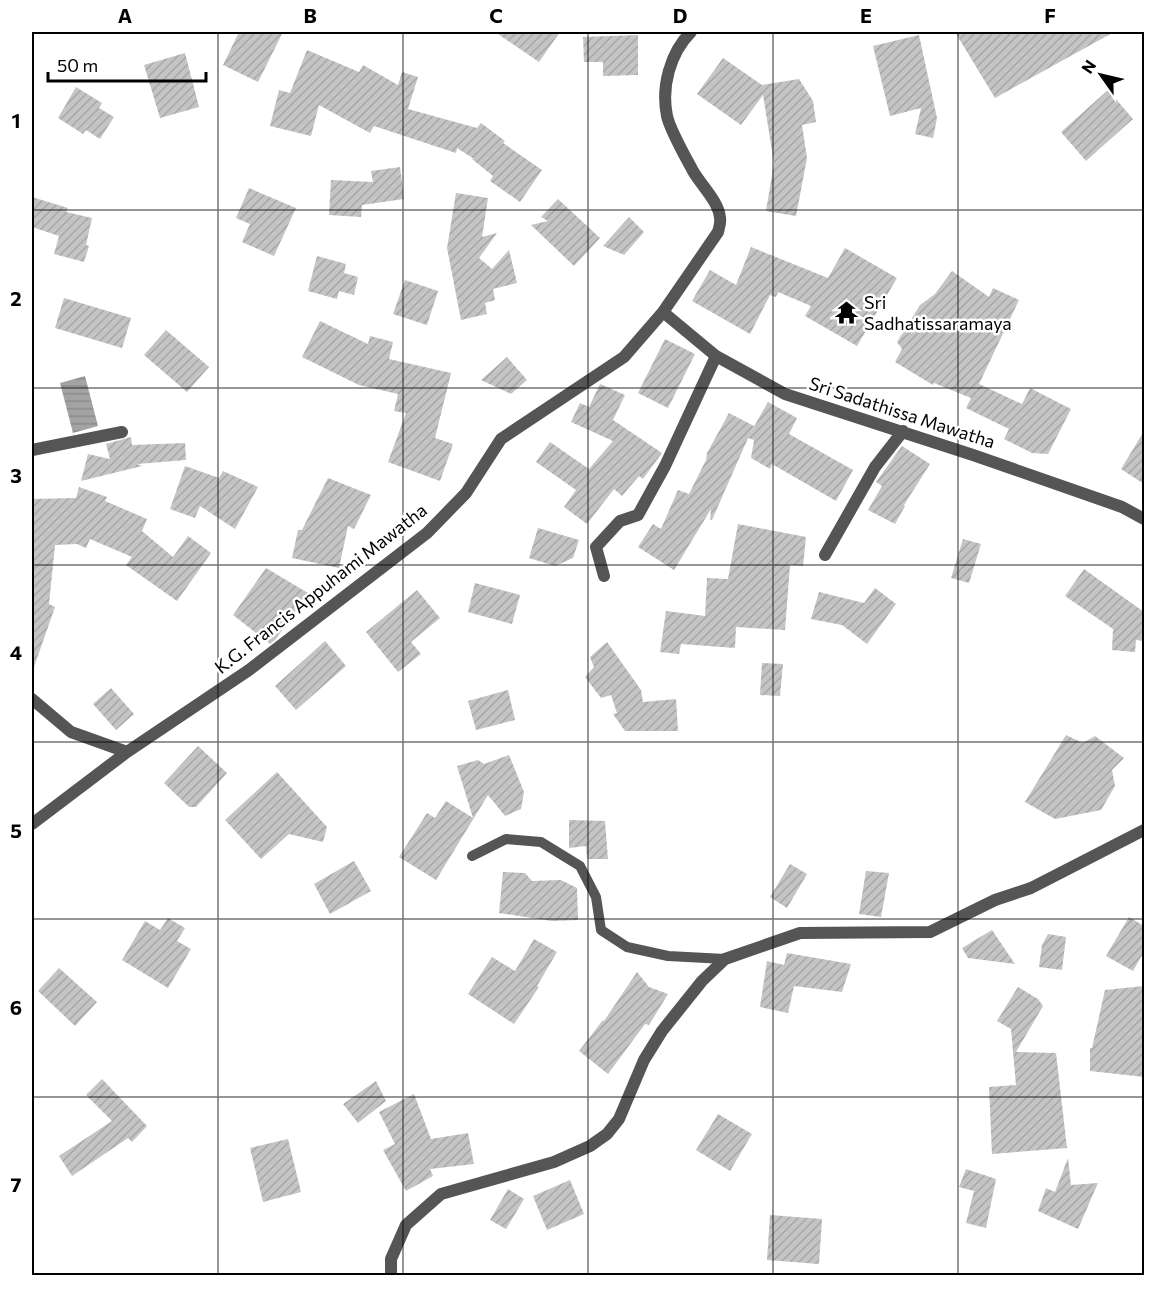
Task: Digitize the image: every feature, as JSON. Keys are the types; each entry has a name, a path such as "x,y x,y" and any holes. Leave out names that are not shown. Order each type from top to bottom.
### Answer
{"street":[{"name":"K.G. Francis Appuhami Mawatha","path":"32,824 127,752 249,670 427,533 466,493 501,439 624,357 663,312 718,232 720,218 715,205 693,171 668,117 665,88 670,64 683,39 691,32"},
{"name":"Sri Sadathissa Mawatha","path":"663,312 716,356 785,394 903,431 1122,507 1144,519"},
{"path":"604,576 596,546 620,521 638,515 665,466 716,356"},
{"path":"825,555 875,467 903,431"},
{"path":"32,450 122,432"},
{"path":"32,699 71,732 127,752"},
{"path":"391,1275 391,1259 406,1225 441,1194 554,1162 591,1146 607,1134 619,1119 644,1060 662,1031 702,981 725,959 800,933 930,932 995,900 1031,888 1144,830"}],"lane":[{"path":"472,856 506,839 541,842 580,866 596,897 601,930 627,947 668,956 725,959"}],"shaded area":[{"path":"85,376 98,426 73,433 60,383"}],"building":[{"path":"239,32 283,32 258,82 223,65"},
{"path":"495,32 560,32 539,62"},
{"path":"955,32 1114,32 995,98"},
{"path":"638,35 638,75 603,76 603,62 584,62 583,37"},
{"path":"919,35 937,118 933,138 915,134 921,108 890,116 873,46"},
{"path":"307,50 359,72 363,65 398,85 402,72 418,77 408,109 477,128 481,123 505,141 503,143 542,170 520,202 490,181 493,176 457,148 456,153 374,126 370,133 319,105 311,136 270,126 279,90 290,93"},
{"path":"185,53 199,107 160,118 144,65"},
{"path":"723,58 762,85 799,79 813,101 816,122 802,125 807,158 796,216 766,211 774,163 763,95 741,125 697,94"},
{"path":"76,87 102,103 99,108 114,117 100,139 86,130 83,134 58,118"},
{"path":"1108,90 1133,119 1086,161 1061,132"},
{"path":"400,167 404,199 362,205 361,217 329,215 331,180 373,182 371,171"},
{"path":"249,188 296,208 274,256 242,242 250,224 236,218"},
{"path":"456,193 488,198 482,237 497,233 479,258 492,269 509,250 517,283 493,289 495,300 485,303 487,314 461,320 447,248"},
{"path":"32,197 68,208 66,212 92,218 86,245 89,246 84,262 54,254 59,236 32,227"},
{"path":"558,199 600,238 574,266 531,225 548,221 541,217"},
{"path":"629,217 644,232 624,255 603,246"},
{"path":"751,247 828,278 845,248 897,278 857,346 805,316 811,306 778,292 776,297 770,295 750,334 692,301 710,270 736,285"},
{"path":"317,256 346,264 344,273 358,277 354,295 339,291 337,299 308,291"},
{"path":"952,271 989,297 993,288 1019,300 979,384 1022,404 1030,388 1071,409 1048,454 1032,453 1004,439 1009,429 966,408 971,398 934,383 933,385 895,362 902,349 897,342 920,305 935,294"},
{"path":"405,280 438,291 427,325 393,314"},
{"path":"64,298 131,318 122,348 55,328"},
{"path":"320,321 368,344 370,336 393,342 389,359 451,373 435,438 453,444 440,481 388,462 406,413 394,411 398,394 359,385 302,357"},
{"path":"166,330 209,367 187,392 144,355"},
{"path":"665,339 695,354 668,408 638,393"},
{"path":"507,357 527,380 511,394 481,380"},
{"path":"600,384 625,395 613,420 662,453 643,479 639,476 622,496 614,489 587,524 564,507 576,490 536,462 550,442 589,469 613,441 571,422 580,403 589,407"},
{"path":"768,402 797,418 789,434 853,470 836,501 772,464 770,469 751,458 754,440 748,438 712,520 710,520 711,509 674,570 638,547 653,524 661,529 678,490 689,494 706,460 707,453 729,413 754,426 751,432"},
{"path":"1144,431 1144,484 1121,469"},
{"path":"131,437 132,445 185,443 186,460 137,464 142,466 81,481 88,454 110,459 106,444"},
{"path":"902,446 930,464 895,524 868,510 882,486 876,482"},
{"path":"185,466 219,478 223,471 258,487 235,529 200,506 195,518 170,509"},
{"path":"328,478 371,495 354,529 348,526 339,568 292,558 298,530 302,530"},
{"path":"79,487 107,497 105,501 147,519 142,531 173,557 188,536 211,553 177,601 126,565 132,557 90,539 86,548 77,544 55,545 49,604 55,607 34,667 32,666 32,499 76,498"},
{"path":"738,524 806,537 803,566 790,565 785,630 736,627 735,648 681,644 679,654 660,652 666,611 705,616 707,578 728,579"},
{"path":"538,528 579,540 573,558 555,566 529,558"},
{"path":"963,539 981,544 969,583 951,578"},
{"path":"266,568 308,593 276,639 270,644 233,615"},
{"path":"1084,569 1144,612 1144,641 1136,640 1135,652 1112,650 1113,629 1065,596"},
{"path":"475,583 520,595 512,624 468,612"},
{"path":"875,588 896,604 867,644 842,625 811,619 819,592 864,603"},
{"path":"417,590 440,618 411,642 421,654 398,672 366,632"},
{"path":"325,641 346,666 296,710 275,686"},
{"path":"607,642 641,690 643,702 676,699 678,731 625,731 613,714 617,713 611,695 601,698 585,677 594,667 590,657"},
{"path":"762,663 783,664 780,696 760,695"},
{"path":"111,688 134,714 116,730 93,704"},
{"path":"508,690 515,720 476,730 468,701"},
{"path":"1066,735 1083,743 1095,736 1124,758 1112,770 1115,786 1101,810 1055,819 1025,802"},
{"path":"198,746 227,773 196,807 189,807 164,783"},
{"path":"509,755 524,792 521,809 505,816 488,795 436,880 399,857 427,813 435,818 446,801 473,818 457,766 478,760 484,764"},
{"path":"277,772 327,827 323,842 289,834 261,859 225,820"},
{"path":"569,820 605,821 608,859 587,859 586,846 569,848"},
{"path":"354,861 371,891 330,914 314,884"},
{"path":"790,864 807,874 787,908 770,897"},
{"path":"866,871 889,873 881,917 859,914"},
{"path":"503,872 525,873 532,881 561,880 577,888 578,920 552,921 499,913"},
{"path":"1129,917 1144,926 1144,952 1133,971 1106,956"},
{"path":"168,918 185,928 177,941 191,949 168,988 122,960 145,921 160,930"},
{"path":"992,930 1015,964 968,958 962,948"},
{"path":"1048,934 1066,937 1062,970 1039,967 1042,945"},
{"path":"534,939 557,952 537,986 539,987 514,1024 468,994 492,957 515,971"},
{"path":"787,953 851,964 842,992 794,986 788,1013 760,1007 767,961 784,965"},
{"path":"59,968 97,1002 75,1026 38,991"},
{"path":"637,972 649,987 668,994 649,1025 645,1024 608,1074 579,1051 604,1021"},
{"path":"1144,986 1144,1077 1090,1071 1090,1048 1092,1048 1105,990"},
{"path":"1018,987 1038,999 1043,1006 1016,1052 1056,1053 1067,1148 992,1154 989,1087 1016,1085 1011,1029 997,1021"},
{"path":"102,1079 147,1126 132,1142 128,1138 72,1176 59,1156 112,1121 86,1095"},
{"path":"376,1081 386,1101 358,1123 343,1104"},
{"path":"414,1094 431,1139 468,1133 474,1164 430,1169 433,1176 406,1191 383,1150 395,1144 379,1112"},
{"path":"718,1114 752,1134 730,1171 696,1150"},
{"path":"288,1139 301,1192 263,1202 250,1148"},
{"path":"1068,1158 1071,1185 1098,1183 1078,1229 1038,1211 1046,1188 1055,1192"},
{"path":"966,1169 996,1179 986,1228 966,1223 974,1191 959,1187"},
{"path":"570,1180 584,1214 547,1230 533,1196"},
{"path":"508,1189 524,1199 506,1229 490,1220"},
{"path":"770,1215 822,1219 819,1264 767,1260"}],"place":[{"name":"Sri Sadhatissaramaya","path":"846,313"}]}
